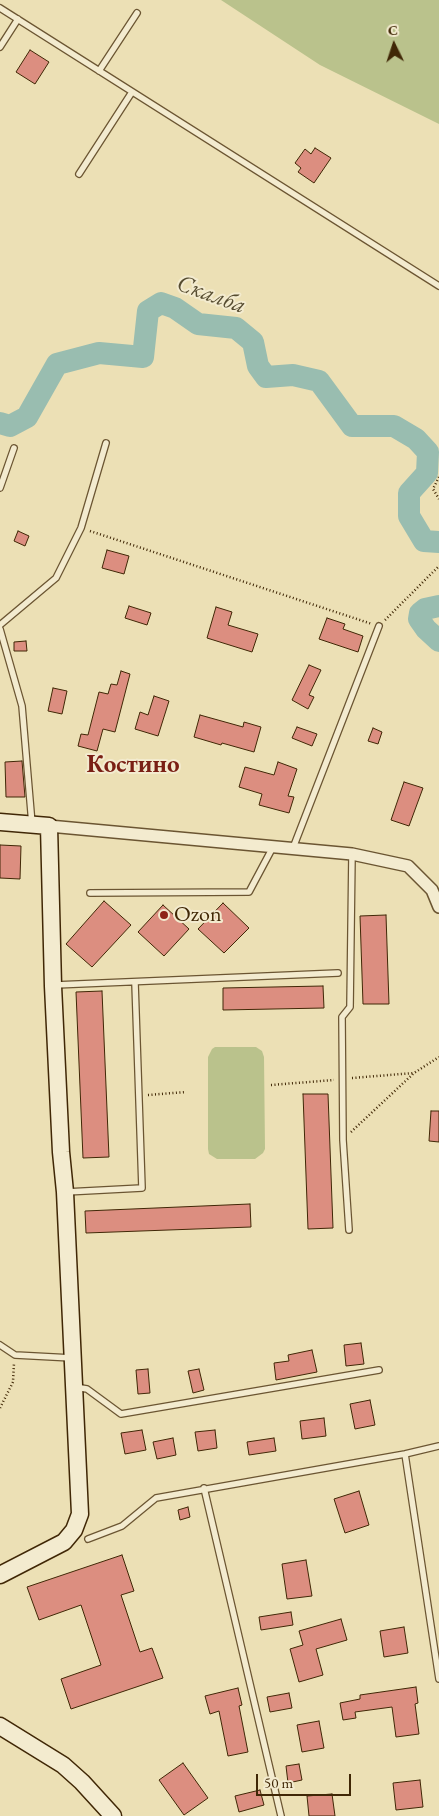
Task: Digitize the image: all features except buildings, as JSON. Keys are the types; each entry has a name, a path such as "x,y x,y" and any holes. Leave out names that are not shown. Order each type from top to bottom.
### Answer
{"street":[{"path":"0,822 352,854 408,866 432,890 439,907"},
{"path":"0,1576 64,1542 74,1530 80,1514 53,986 49,826"},
{"path":"0,1726 63,1765 82,1782 113,1816"}],"lane":[{"path":"0,8 439,286"},
{"path":"99,70 137,13"},
{"path":"0,47 18,19"},
{"path":"79,174 132,92"},
{"path":"0,625 56,578 81,528 106,443"},
{"path":"0,488 14,448"},
{"path":"293,848 379,626"},
{"path":"0,629 22,706 32,824"},
{"path":"90,892 249,892 273,847"},
{"path":"349,1230 343,1140 342,1017 350,1007 352,854"},
{"path":"53,986 338,973"},
{"path":"65,1192 142,1188 135,983"},
{"path":"0,1345 15,1355 72,1358"},
{"path":"73,1386 87,1389 120,1414 379,1370"},
{"path":"88,1539 122,1526 156,1498 405,1454 439,1446"},
{"path":"405,1454 439,1679"},
{"path":"204,1488 281,1816"}],"path":[{"path":"439,477 433,489 439,499"},
{"path":"81,528 379,626 439,566"},
{"path":"343,1140 414,1073 439,1057"},
{"path":"139,1096 186,1092"},
{"path":"0,1408 13,1382 15,1355"}],"green space":[{"path":"221,0 439,0 439,124 320,65"},
{"path":"215,1047 256,1047 262,1051 264,1057 265,1149 255,1159 217,1159 209,1154 208,1057"}],"waterway":[{"name":"Скалба","path":"0,423 10,426 27,417 57,364 99,353 143,357 148,311 161,303 175,308 198,324 236,328 253,342 258,366 266,377 293,375 319,381 352,426 394,426 416,439 428,452 427,473 409,493 409,516 424,541 439,542"},
{"name":"Скалба","path":"439,606 425,609 420,613 419,619 426,629 439,641"}],"place":[{"name":"Ozon","path":"164,915"}],"district":[{"name":"Костино","path":"133,765"}]}
